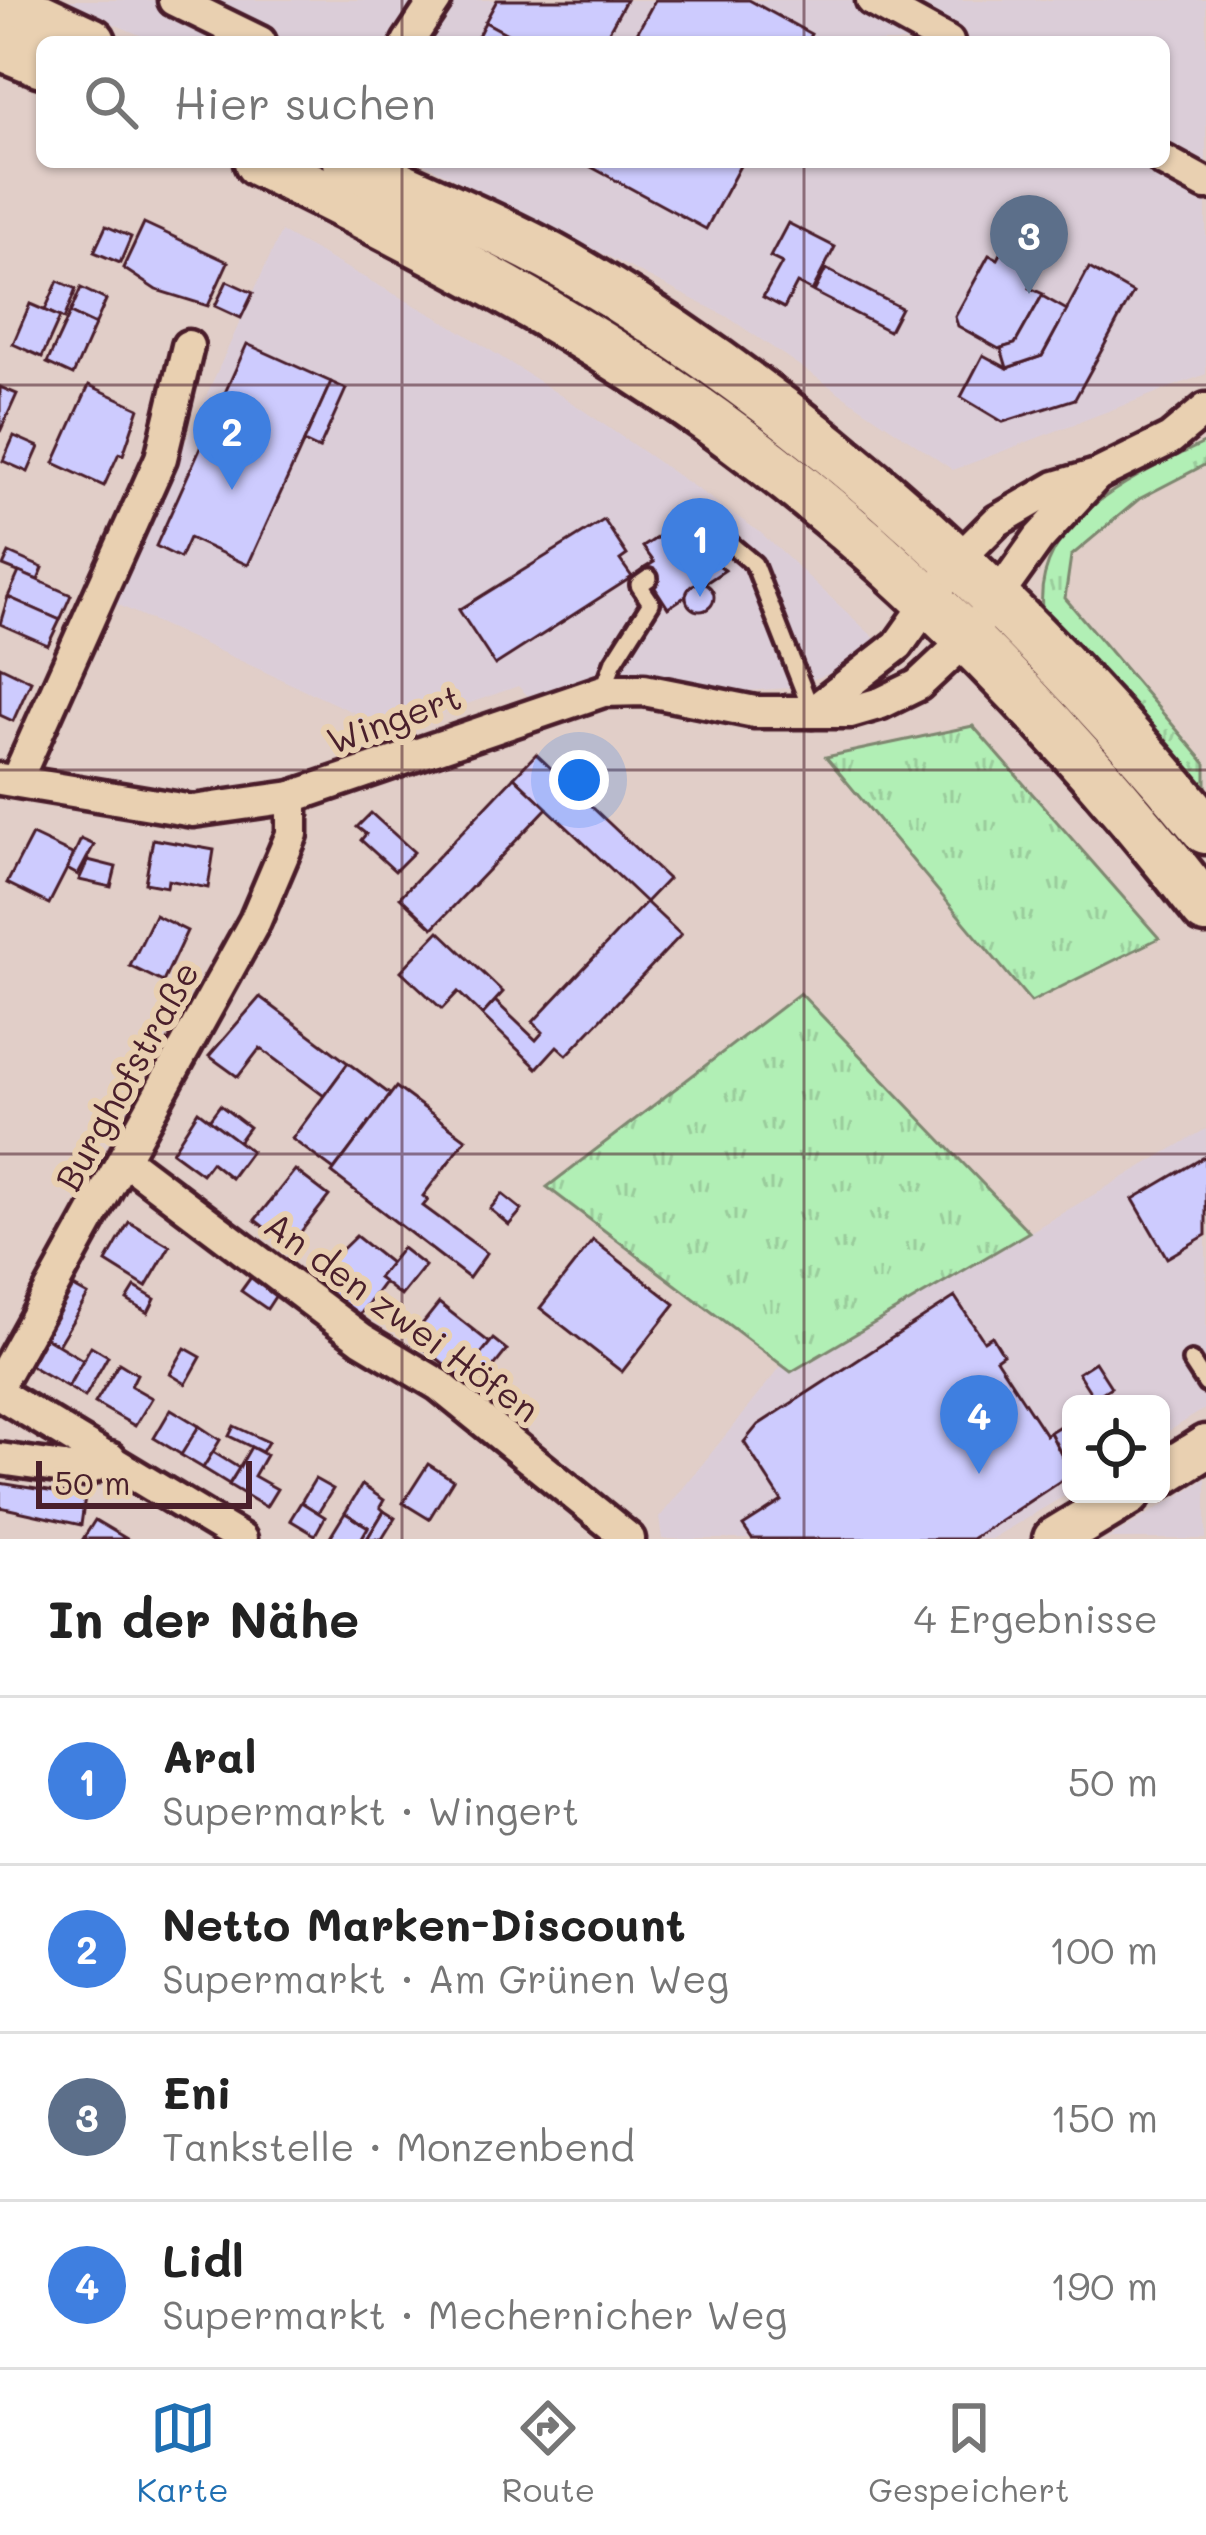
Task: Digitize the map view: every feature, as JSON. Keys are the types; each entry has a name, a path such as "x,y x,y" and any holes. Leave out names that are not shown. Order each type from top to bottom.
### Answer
{"main road":[{"path":"1,0 78,36"},
{"path":"0,45 36,60"},
{"path":"271,168 457,261 605,349 737,439 876,550 967,639 1206,909"},
{"path":"360,168 583,275 767,400 960,558 1206,829"}],"street":[{"path":"174,0 248,36"},
{"path":"412,36 436,0"},
{"path":"872,0 937,36"},
{"path":"1170,164 1206,184"},
{"path":"8,780 161,458 188,346"},
{"path":"812,712 898,645 960,558 997,521 1056,487 1097,475 1170,439 1206,410"},
{"name":"Wingert","path":"8,780 193,811 292,797 603,691 644,690 755,712 850,712 919,685 967,639 1039,538 1097,475"},
{"name":"Burghofstraße","path":"0,1382 255,921 292,834 292,797"},
{"name":"An den zwei Höfen","path":"126,1161 362,1339 439,1385 629,1539"},
{"path":"0,1394 241,1539"},
{"path":"1170,1469 1206,1447"},
{"path":"0,1459 85,1472 110,1458"},
{"path":"1054,1539 1115,1503"}],"lane":[{"path":"697,546 717,533 754,564 812,712"},
{"path":"717,561 736,548"},
{"path":"603,691 613,663 656,600 639,585 649,578"},
{"path":"1191,1361 1206,1384"}],"shaded area":[{"path":"58,0 1206,0 1206,374 953,470 726,316 433,168 1170,168 1170,36 142,36"},
{"path":"281,232 451,325 577,406 761,533 880,643 844,669 787,688 746,691 665,676 590,676 528,696 518,686 363,741 355,713 112,602"},
{"path":"1206,1129 1206,1408 1170,1430 1170,1395 1062,1395 1062,1497 991,1539 662,1539 659,1518 782,1365 792,1371"},
{"path":"1206,1478 1206,1539 1107,1539 1170,1503"}],"green space":[{"path":"1206,442 1206,464 1139,499 1071,556 1065,598 1206,764 1206,789 1042,609 1044,577 1072,525 1122,486"},
{"path":"973,726 1159,938 1031,1002 826,757"},
{"path":"800,993 1029,1232 791,1372 547,1187"}],"building":[{"path":"497,0 626,0 606,36 511,36 485,22"},
{"path":"655,0 749,0 811,34 810,36 635,36"},
{"path":"485,22 511,36 478,36"},
{"path":"593,168 739,168 706,229"},
{"path":"1021,217 1058,236 1030,288 1043,294 1015,344 999,349 958,326 955,317 989,255 998,259"},
{"path":"144,223 228,262 208,306 156,290 123,268"},
{"path":"788,223 835,247 812,291 797,283 784,308 763,297 782,263 770,257"},
{"path":"106,226 131,237 120,263 94,252"},
{"path":"1089,268 1133,293 1075,399 1003,422 961,397 983,355 1007,368 1042,356"},
{"path":"826,269 901,308 889,331 814,292"},
{"path":"58,281 76,289 64,319 45,310"},
{"path":"227,281 253,293 241,318 215,306"},
{"path":"81,288 106,300 95,325 70,313"},
{"path":"1042,296 1067,310 1042,356 1007,368 1001,348 1015,344"},
{"path":"30,304 60,317 42,357 13,344"},
{"path":"70,313 95,325 73,375 47,363"},
{"path":"247,344 331,382 248,565 189,538 180,558 156,546"},
{"path":"331,382 346,389 319,449 304,442"},
{"path":"89,385 139,408 123,455 119,453 104,486 54,463"},
{"path":"0,387 17,394 0,432"},
{"path":"14,436 39,447 28,472 3,461"},
{"path":"604,520 627,555 620,560 632,577 495,665 459,610"},
{"path":"673,527 725,570 668,608 643,569 654,562 643,547"},
{"path":"9,553 43,568 38,580 3,566"},
{"path":"19,572 71,595 60,620 8,597"},
{"path":"700,583 710,587 714,597 710,607 700,611 690,607 686,597 690,587"},
{"path":"8,597 60,620 48,645 0,624"},
{"path":"0,666 31,681 13,721 0,715"},
{"path":"536,754 668,879 646,902 514,777"},
{"path":"514,777 547,808 433,928 400,897"},
{"path":"371,813 414,852 395,871 361,840 366,834 357,827"},
{"path":"32,835 74,855 49,904 7,883"},
{"path":"81,839 94,845 78,875 67,869"},
{"path":"153,839 214,850 208,888 168,880 167,887 145,883"},
{"path":"88,860 116,867 111,887 79,880"},
{"path":"646,902 681,935 567,1055 557,1046 537,1068 482,1015 495,1001 536,1040 543,1032 533,1022"},
{"path":"155,915 187,931 163,982 130,966"},
{"path":"439,931 503,992 482,1015 458,992 442,1009 401,971"},
{"path":"260,997 348,1063 324,1096 260,1048 238,1077 209,1056"},
{"path":"348,1063 391,1095 334,1170 292,1139"},
{"path":"396,1087 466,1139 423,1196 428,1200 423,1206 487,1253 469,1278 332,1173"},
{"path":"220,1105 249,1127 238,1142 209,1120"},
{"path":"198,1111 251,1151 231,1178 211,1162 202,1174 172,1152"},
{"path":"1206,1156 1206,1235 1167,1258 1133,1199"},
{"path":"295,1170 329,1196 289,1247 255,1220"},
{"path":"502,1194 522,1210 509,1225 490,1209"},
{"path":"129,1222 170,1246 146,1287 106,1262"},
{"path":"356,1236 390,1263 378,1278 384,1282 360,1315 318,1285 331,1268 326,1265"},
{"path":"593,1240 675,1304 622,1372 540,1308"},
{"path":"402,1248 425,1266 401,1296 378,1278"},
{"path":"254,1273 278,1292 267,1309 241,1291"},
{"path":"70,1285 88,1295 58,1345 41,1335"},
{"path":"135,1287 155,1299 148,1313 127,1300"},
{"path":"955,1297 984,1341 992,1336 1003,1354 996,1359 1046,1435 1050,1432 1062,1456 1062,1480 972,1539 752,1539 743,1526 782,1501 744,1442 758,1425"},
{"path":"439,1303 490,1343 462,1378 411,1338"},
{"path":"43,1336 83,1360 68,1387 26,1363"},
{"path":"493,1339 507,1350 483,1380 469,1369"},
{"path":"91,1346 108,1356 85,1397 68,1387"},
{"path":"185,1348 201,1357 186,1384 170,1374"},
{"path":"1095,1362 1111,1387 1092,1395 1078,1373"},
{"path":"119,1363 137,1374 131,1386 152,1398 135,1426 95,1403"},
{"path":"171,1409 199,1426 182,1455 154,1438"},
{"path":"1062,1425 1062,1456 1050,1432"},
{"path":"199,1426 220,1440 203,1468 181,1455"},
{"path":"234,1426 268,1442 262,1452 229,1436"},
{"path":"251,1447 266,1455 254,1476 277,1489 266,1507 229,1485"},
{"path":"213,1452 239,1468 229,1484 203,1468"},
{"path":"428,1464 453,1480 429,1519 403,1503"},
{"path":"315,1479 333,1489 318,1513 301,1502"},
{"path":"0,1483 85,1497 81,1525 0,1507"},
{"path":"362,1485 384,1500 380,1507 384,1511 367,1539 361,1539 368,1527 345,1513"},
{"path":"301,1502 325,1517 315,1535 290,1520"},
{"path":"384,1511 395,1518 382,1539 367,1539"},
{"path":"345,1513 368,1527 361,1539 329,1539"},
{"path":"95,1520 127,1539 83,1539"}],"place":[{"name":"Eni","path":"1029,294"},
{"name":"Netto Marken-Discount","path":"232,490"},
{"name":"Aral","path":"700,597"},
{"name":"Lidl","path":"979,1474"}]}
